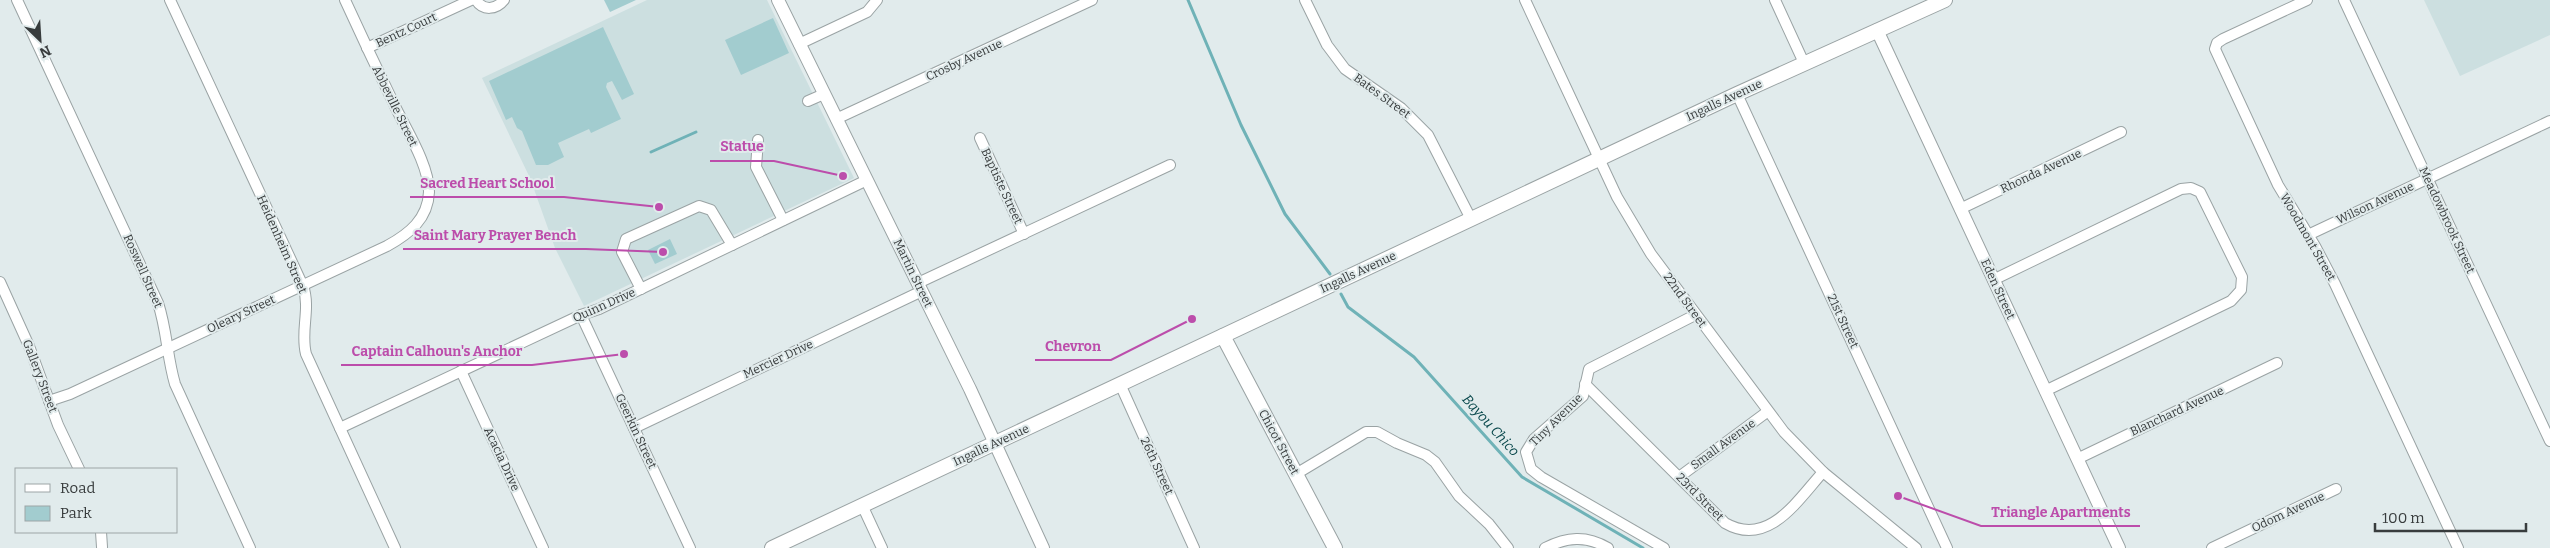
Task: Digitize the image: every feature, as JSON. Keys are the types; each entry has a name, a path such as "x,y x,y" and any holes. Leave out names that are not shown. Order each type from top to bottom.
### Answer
{"main road":[{"name":"Ingalls Avenue","path":"772,548 1737,94 1945,0"},
{"name":"Chicot Street","path":"1223,336 1335,548"}],"street":[{"name":"Roswell Street","path":"17,0 158,303 164,319 171,368 184,407 250,548"},
{"name":"Heidenheim Street","path":"170,0 303,286 307,306 303,342 306,354 395,548"},
{"name":"Abbeville Street","path":"345,0 418,154 428,180 427,202 423,215"},
{"name":"Bentz Court","path":"367,48 471,0"},
{"path":"476,0 483,7 489,8 495,7 504,0"},
{"name":"Martin Street","path":"778,0 996,442 1043,548"},
{"path":"799,44 867,12 877,0"},
{"name":"Crosby Avenue","path":"836,119 1092,0"},
{"name":"Bates Street","path":"1306,0 1327,45 1345,69 1401,108 1428,135 1436,146 1471,219"},
{"name":"22nd Street","path":"1526,0 1598,160 1637,233 1695,315 1767,412 1823,472 1916,548"},
{"path":"1775,0 1804,63"},
{"name":"Woodmont Street","path":"2307,0 2224,39 2217,44 2215,49 2278,185 2335,284 2458,548"},
{"name":"Meadowbrook Street","path":"2344,0 2550,441"},
{"name":"Eden Street","path":"1877,30 2119,548"},
{"path":"808,101 824,94"},
{"name":"21st Street","path":"1737,94 1947,548"},
{"name":"Wilson Avenue","path":"2308,235 2550,121"},
{"name":"Rhonda Avenue","path":"1960,209 2121,132"},
{"name":"Baptiste Street","path":"980,138 1024,234"},
{"path":"758,140 756,167 783,220"},
{"name":"Mercier Drive","path":"634,428 920,288 1024,234 1170,165"},
{"name":"Quinn Drive","path":"340,428 582,315 599,309 867,180"},
{"path":"1993,280 2181,189 2191,188 2200,192 2242,277 2241,290 2231,301 2045,391"},
{"path":"641,289 622,252 626,239 699,206 711,210 732,245"},
{"name":"Oleary Street","path":"49,401 70,394 388,246 408,234 423,215"},
{"name":"Gallery Street","path":"0,282 36,362 49,401 79,468"},
{"name":"Geerkin Street","path":"582,315 690,548"},
{"name":"Tiny Avenue","path":"1664,548 1541,477 1528,463 1526,457 1528,447 1582,396 1586,372 1599,362 1695,315"},
{"name":"Blanchard Avenue","path":"2077,459 2278,364"},
{"name":"Acacia Drive","path":"461,371 543,548"},
{"name":"26th Street","path":"1120,384 1194,548"},
{"name":"23rd Street","path":"1585,384 1680,476 1725,523 1743,532 1770,527 1823,472"},
{"name":"Small Avenue","path":"1680,476 1767,412"},
{"path":"1296,474 1366,432 1377,432 1431,458 1459,496 1489,524 1508,548"},
{"name":"Odom Avenue","path":"2212,548 2336,489"},
{"path":"862,505 882,548"},
{"path":"102,533 102,547"},
{"path":"1545,548 1568,538 1590,540 1608,548"}],"shaded area":[{"path":"647,0 767,0 854,178 584,306 555,248 530,178 482,78"},
{"path":"2424,0 2550,0 2550,35 2460,76"}],"green space":[{"path":"604,0 636,0 610,12"},
{"path":"773,18 789,53 741,75 725,40"},
{"path":"603,27 634,94 622,100 612,81 607,83 606,87 621,119 591,133 589,129 558,143 564,157 548,165 536,165 522,131 517,128 512,117 506,120 489,81"},
{"path":"670,239 677,254 655,264 648,250"}],"waterway":[{"path":"1188,0 1241,125 1285,214 1330,274"},
{"path":"651,152 696,132"},
{"name":"Bayou Chico","path":"1341,294 1348,307 1414,357 1522,477 1643,548"}],"place":[{"name":"Statue","path":"843,176"},
{"name":"Sacred Heart School","path":"659,207"},
{"name":"Saint Mary Prayer Bench","path":"663,252"},
{"name":"Chevron","path":"1192,319"},
{"name":"Captain Calhoun's Anchor","path":"624,354"},
{"name":"Triangle Apartments","path":"1898,496"}]}
